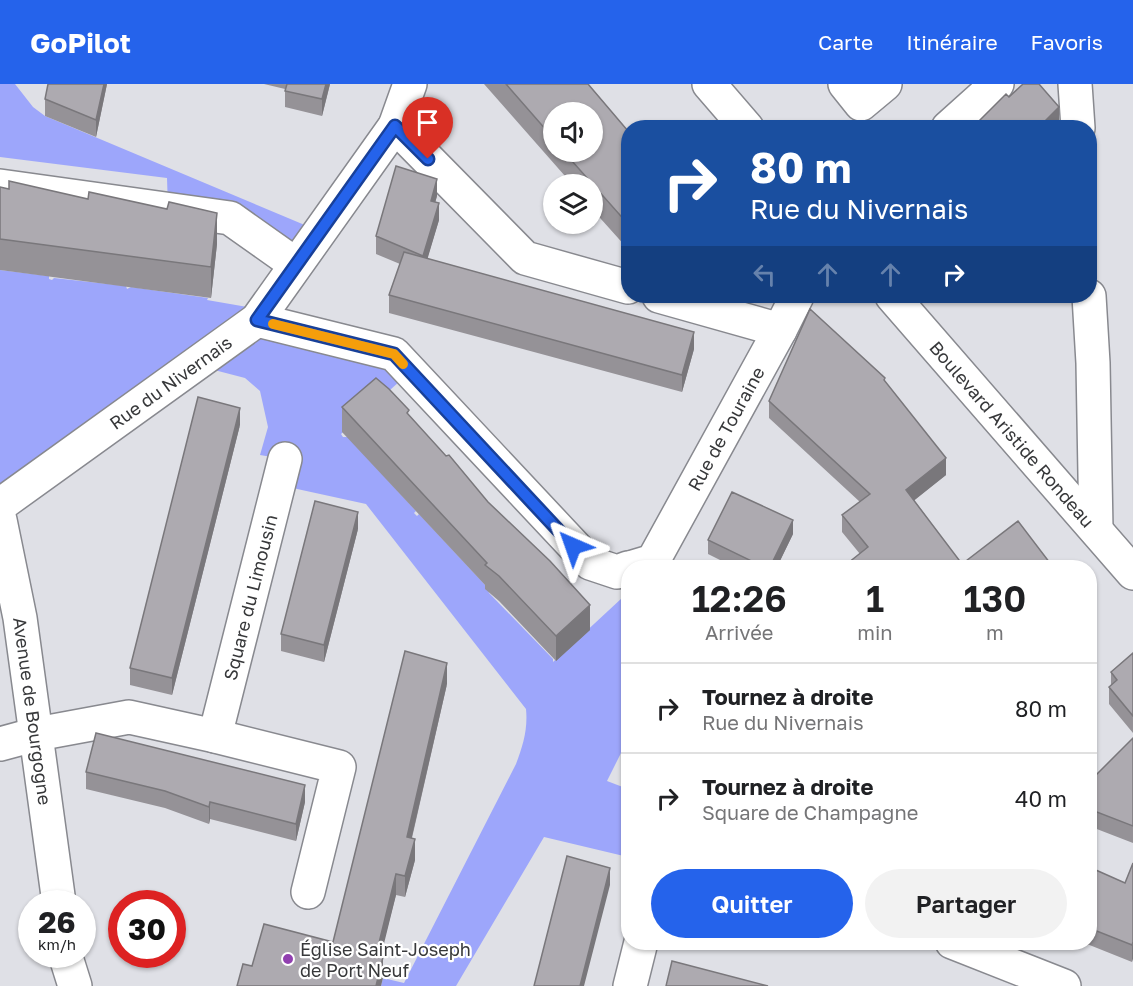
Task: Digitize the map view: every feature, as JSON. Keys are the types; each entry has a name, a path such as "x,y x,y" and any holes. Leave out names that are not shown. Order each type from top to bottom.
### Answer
{"street":[{"name":"Rue du Nivernais","path":"0,505 257,320 395,126 410,84"},
{"path":"709,84 740,120"},
{"path":"846,84 861,104 885,84"},
{"path":"957,120 997,84"},
{"path":"1075,84 1077,120"},
{"path":"395,126 525,258 621,285"},
{"path":"0,186 230,218 296,264"},
{"path":"684,303 780,330"},
{"name":"Rue de Touraine","path":"641,560 780,330 794,303"},
{"name":"Boulevard Aristide Rondeau","path":"898,303 1133,573"},
{"path":"1089,303 1093,363 1096,531"},
{"path":"257,320 394,354 590,563 617,572 621,571"},
{"name":"Square du Limousin","path":"215,736 285,459"},
{"name":"Avenue de Bourgogne","path":"0,520 20,618 57,890"},
{"path":"0,744 37,734 129,717 339,766 308,892"},
{"path":"630,986 639,950"},
{"path":"972,950 1064,986"},
{"path":"69,968 75,986"}],"shaded area":[{"path":"0,84 15,84 33,107 45,116 319,231 295,264 168,209 167,178 0,157"},
{"path":"0,270 49,276 52,280 54,278 126,286 127,289 131,287 208,298 207,300 264,310 410,372 341,434 343,437 348,437 416,511 414,513 417,516 419,514 487,587 489,593 553,659 553,662 621,599 621,753 607,781 621,786 621,855 544,837 456,986 381,986 383,978 404,983 516,764 524,737 526,709 366,504 288,487 295,461 260,455 268,427 260,391 245,378 195,365 0,505"}],"building":[{"path":"48,84 104,84 96,120 45,99"},
{"path":"287,84 326,84 322,99 285,91"},
{"path":"506,84 588,84 621,123 621,216 603,196 603,174 584,174 573,162 603,162 603,102 543,102 543,126"},
{"path":"1023,84 1039,84 1059,107 1046,120 980,120 1006,94 1009,97"},
{"path":"396,166 437,179 431,201 439,203 423,256 376,236"},
{"path":"9,181 88,199 89,192 167,209 169,202 217,213 211,267 0,239 0,187 9,189"},
{"path":"404,252 694,332 682,375 389,295"},
{"path":"810,309 885,378 884,380 946,458 906,490 959,560 852,560 868,547 842,515 870,494 769,401"},
{"path":"376,378 409,410 407,413 446,456 449,455 488,502 550,561 590,605 556,636 499,576 485,565 487,563 342,407"},
{"path":"198,397 240,408 172,678 130,668"},
{"path":"732,492 793,520 773,560 749,560 708,540"},
{"path":"315,501 358,512 324,645 281,634"},
{"path":"1018,521 1048,560 967,560"},
{"path":"405,651 447,663 407,837 415,839 405,876 396,874 376,955 383,957 376,986 237,986 243,964 252,966 264,924 333,942"},
{"path":"1133,653 1133,716 1109,687 1117,680 1111,672"},
{"path":"96,733 305,785 296,824 210,802 209,807 165,791 86,772"},
{"path":"1133,738 1133,826 1097,812 1097,774"},
{"path":"567,856 610,868 580,986 534,986"},
{"path":"1133,863 1132,945 1097,931 1097,871 1125,883"},
{"path":"672,961 768,986 666,986"}],"slow traffic":[{"path":"273,324 394,354 403,364"}],"place":[{"name":"Église Saint-Joseph de Port Neuf","path":"288,959"}],"route":[{"path":"428,159 395,126 257,320 394,354 573,546"}]}
